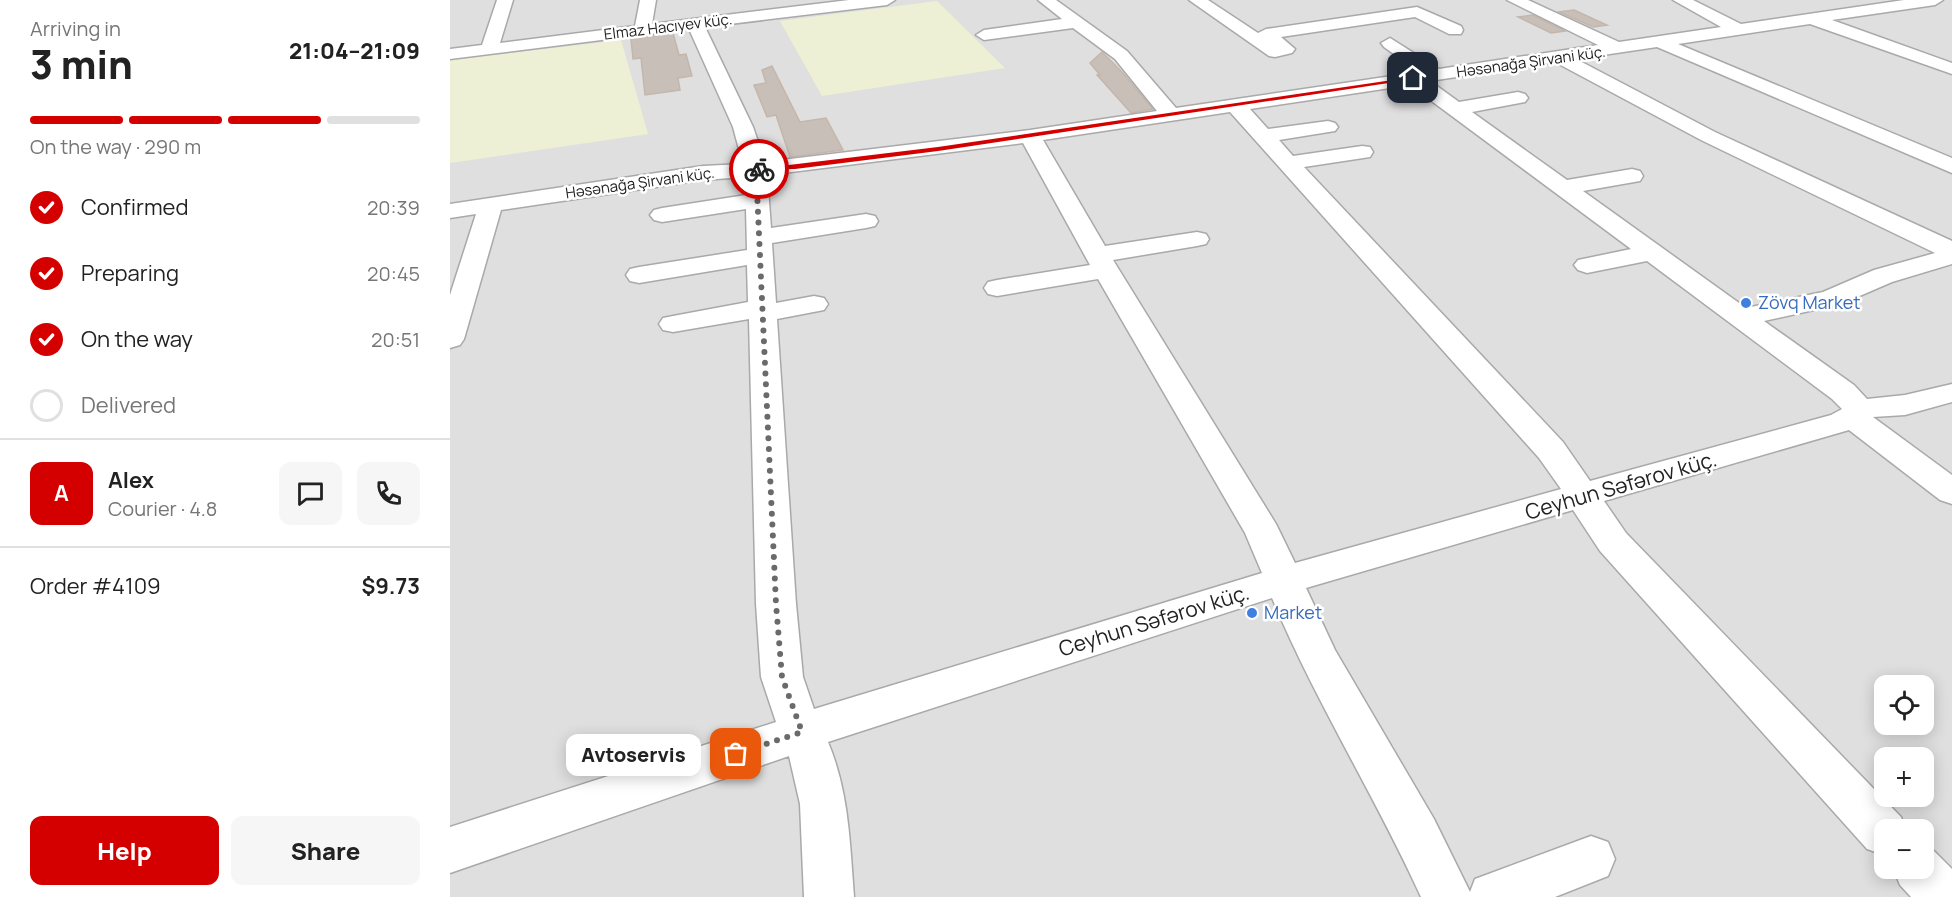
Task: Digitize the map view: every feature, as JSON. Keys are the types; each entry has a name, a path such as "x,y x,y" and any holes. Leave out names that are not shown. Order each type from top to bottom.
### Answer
{"street":[{"path":"489,49 505,0"},
{"path":"643,30 648,0"},
{"path":"751,16 768,6 771,0"},
{"name":"Elmaz Hacıyev küç.","path":"450,54 887,0"},
{"path":"1046,0 1121,54 1170,114"},
{"path":"1197,0 1280,51 1266,34 1365,18 1417,12 1455,30"},
{"path":"1515,0 1620,49"},
{"path":"1681,0 1737,40"},
{"path":"1845,0 1873,9"},
{"name":"Həsənağa Şirvani küç.","path":"450,211 703,173 757,184 805,166 1030,136 1703,36 1737,40 1812,19 1873,9 1903,5 1938,8"},
{"path":"1346,8 1365,18"},
{"path":"1812,19 1952,69"},
{"path":"984,35 1078,22"},
{"path":"695,24 743,127 757,184 782,677 815,765 823,804 829,897"},
{"path":"1662,42 1952,166"},
{"path":"1390,43 1455,109 1843,392 1856,413 1952,492"},
{"path":"1100,58 1121,54"},
{"path":"1560,58 1708,136 1952,251"},
{"path":"1455,109 1518,98"},
{"path":"1235,105 1551,450 1570,474 1581,497 1613,542 1874,822"},
{"path":"1263,136 1328,127"},
{"path":"1030,136 1101,263 1263,533 1317,656 1417,835 1447,897"},
{"path":"1288,163 1362,152"},
{"path":"1561,188 1632,176"},
{"path":"662,215 757,184"},
{"path":"450,339 491,205"},
{"path":"639,275 866,221"},
{"path":"997,288 1197,239"},
{"path":"1587,265 1650,253"},
{"path":"1741,318 1831,298 1883,276 1952,256"},
{"path":"673,324 814,304"},
{"name":"Ceyhun Səfərov küç.","path":"450,850 802,732 1284,580 1581,497 1856,413 1905,405 1952,393"},
{"path":"1493,897 1591,859"},
{"path":"1927,879 1944,897"}],"shaded area":[{"path":"450,0 1952,0 1952,897 450,897"}],"green space":[{"path":"937,1 1005,68 822,96 780,21"},
{"path":"621,40 648,134 450,163 450,60"}],"building":[{"path":"1574,10 1607,25 1593,27 1559,12"},
{"path":"1533,15 1565,31 1551,33 1518,17"},
{"path":"673,33 679,55 686,54 692,76 678,78 680,90 645,95 641,58 633,59 631,39"},
{"path":"1102,52 1153,109 1131,113 1097,75 1100,75 1090,63"},
{"path":"772,66 800,122 826,118 843,150 790,157 776,115 767,117 754,85 766,83 762,70"}],"way so far":[{"path":"736,754 802,732 790,706 782,677 776,604 762,255 756,169 759,169"}],"place":[{"name":"Zövq Market","path":"1746,303"},
{"name":"Market","path":"1252,613"},
{"name":"Avtoservis","path":"736,754"}],"route":[{"path":"759,169 795,167 938,149 1413,78"}]}
